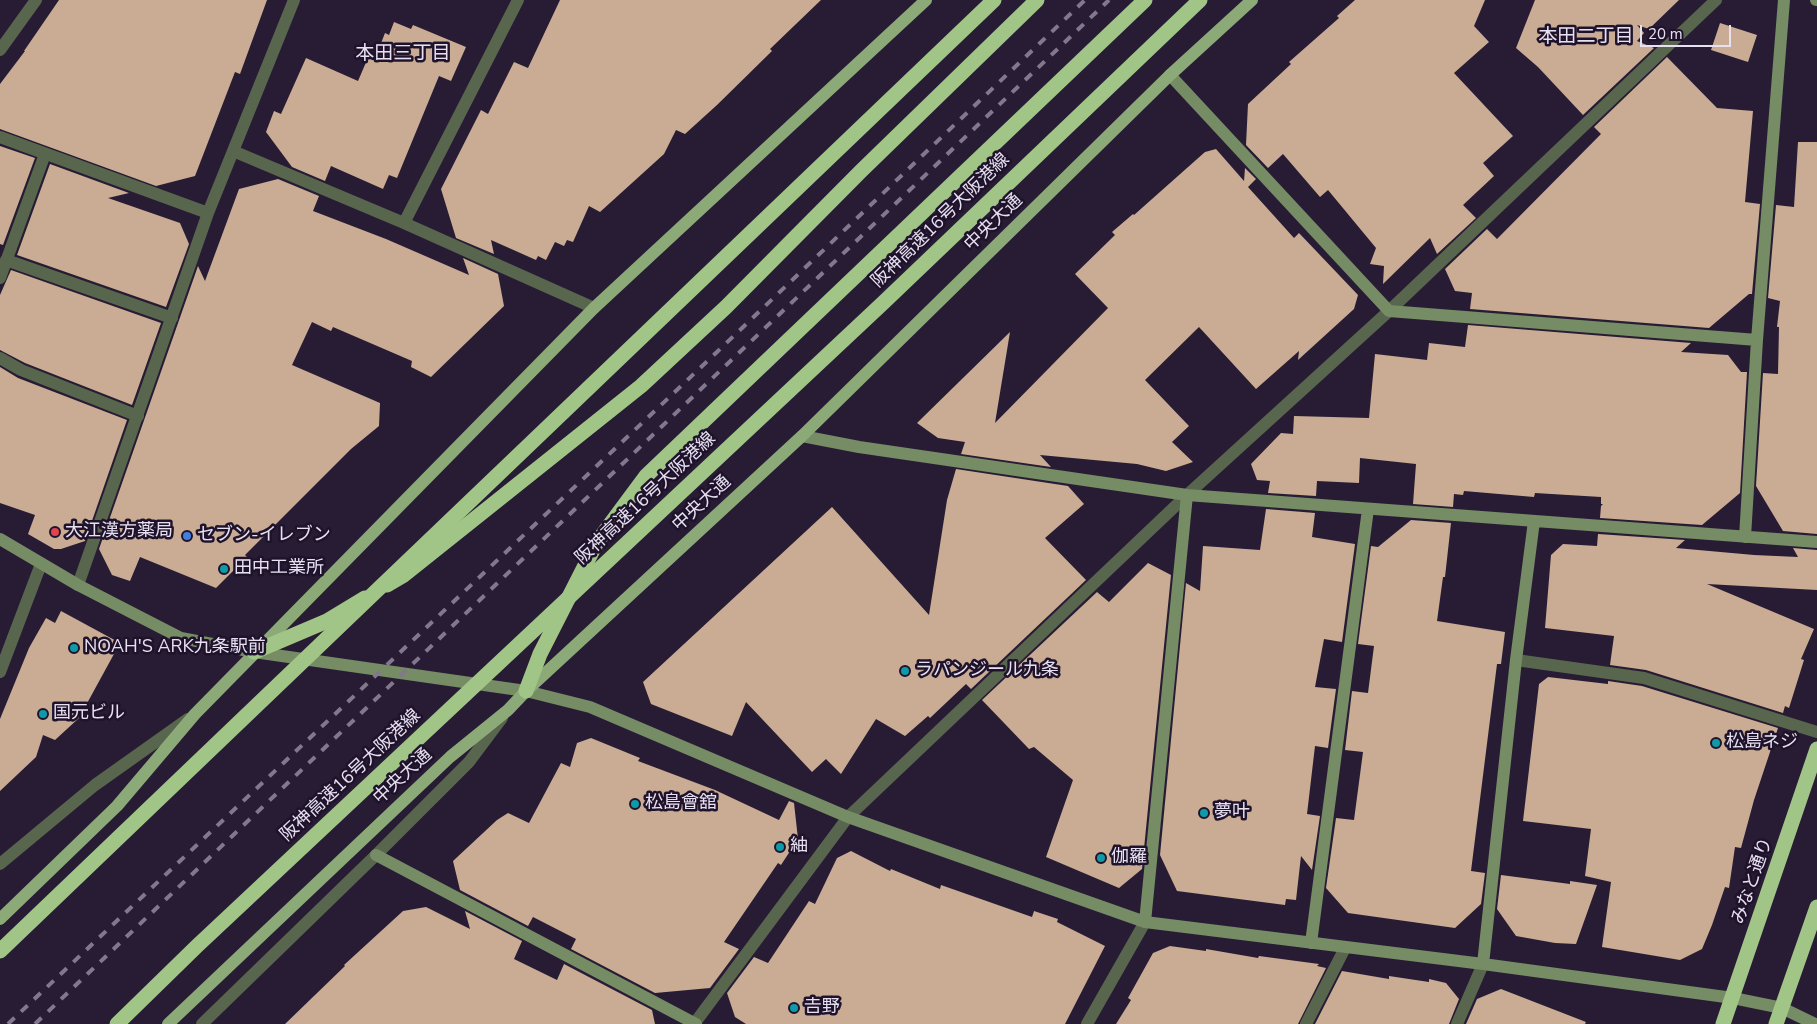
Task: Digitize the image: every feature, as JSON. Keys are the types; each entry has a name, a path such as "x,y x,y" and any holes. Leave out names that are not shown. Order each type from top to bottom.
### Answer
{"highway":[{"path":"0,951 994,0"},
{"path":"254,652 326,620 404,575 641,386 726,307 861,170 1037,0"},
{"path":"526,691 540,654 597,542 646,476 1145,0"},
{"name":"阪神高速16号大阪港線","path":"117,1024 226,919 877,308 1200,0"},
{"name":"みなと通り","path":"1723,1024 1817,749"},
{"path":"1776,1024 1817,907"}],"main road":[{"path":"0,919 117,806 195,714 254,652 594,308 926,0"},
{"name":"中央大通","path":"168,1024 450,757 508,710 526,691 802,436 1170,75 1252,0"}],"street":[{"path":"0,50 36,0"},
{"path":"78,585 208,213 294,0"},
{"path":"404,223 518,0"},
{"path":"376,855 695,1024 848,817 1188,494 1388,311 1716,0"},
{"path":"1745,537 1757,340 1784,0"},
{"path":"1170,75 1388,311 1757,340"},
{"path":"0,137 208,213"},
{"path":"233,151 404,223 594,308"},
{"path":"0,278 45,154"},
{"path":"6,260 172,318"},
{"path":"0,358 21,370 138,416"},
{"path":"802,436 869,448 1188,494 1817,542"},
{"path":"1087,1024 1145,922 1188,494"},
{"path":"1311,943 1368,509"},
{"path":"1457,1024 1483,964 1516,660 1534,521"},
{"path":"0,539 78,585 181,638 254,652 526,691 590,707 848,817 1145,922 1483,964 1733,998 1782,1008 1815,1024"},
{"path":"0,672 41,564"},
{"path":"1516,660 1644,678 1817,732"},
{"path":"202,1024 469,762 508,710"},
{"path":"0,864 95,785 195,714"},
{"path":"1306,1024 1345,948"}],"building":[{"path":"59,0 267,0 240,74 235,72 195,176 156,186 0,129 0,84"},
{"path":"560,0 821,0 770,49 772,51 685,134 676,130 664,154 600,212 589,206 573,242 567,240 564,246 555,242 546,260 538,256 536,260 491,240 494,254 456,238 441,189 481,110 488,114 514,62 528,68"},
{"path":"1355,0 1485,0 1474,26 1489,42 1454,73 1513,136 1483,163 1494,176 1463,205 1476,218 1437,254 1430,238 1383,284 1384,266 1370,264 1376,248 1328,190 1320,197 1283,154 1268,168 1246,145 1248,104 1291,64 1289,62 1339,18 1337,16"},
{"path":"1535,0 1679,0 1649,29 1637,25 1644,33 1637,41 1654,48 1583,115 1538,67 1516,48"},
{"path":"394,22 411,29 413,25 466,47 451,81 439,76 397,178 389,175 383,189 331,166 325,181 292,167 266,132 274,111 281,114 306,58 358,81 370,53 376,56 385,33 389,35"},
{"path":"1720,23 1757,35 1748,62 1711,50"},
{"path":"1667,57 1717,108 1753,111 1745,202 1760,204 1752,294 1749,294 1709,328 1470,309 1472,293 1455,291 1445,269 1487,229 1497,239 1601,134 1594,127"},
{"path":"1798,142 1817,142 1817,534 1783,531 1756,486 1763,373 1778,374 1779,327 1777,327 1780,301 1768,298 1776,205 1794,207"},
{"path":"0,146 35,158 3,245 0,244"},
{"path":"1216,149 1244,181 1245,168 1256,179 1248,187 1294,238 1299,233 1358,295 1354,309 1298,360 1299,351 1256,389 1199,327 1145,380 1189,426 1172,442 1193,462 1166,471 1137,464 1040,455 1051,467 961,454 965,442 938,438 917,423 1010,332 995,423 1108,308 1075,274 1115,235 1112,232 1205,152"},
{"path":"50,164 129,193 108,198 180,223 189,244 166,307 17,255"},
{"path":"278,179 319,196 313,211 386,239 469,275 463,258 498,274 504,306 431,377 411,367 412,361 333,327 331,331 312,322 292,365 380,403 379,426 351,449 245,555 247,557 216,588 140,557 130,581 112,575 99,549 198,266 205,281 239,189"},
{"path":"11,270 161,323 132,405 25,363 0,350 0,295"},
{"path":"1468,325 1691,343 1681,352 1728,355 1741,372 1747,372 1740,493 1702,525 1600,518 1601,506 1603,504 1601,504 1601,497 1535,493 1534,497 1464,491 1463,495 1454,494 1453,507 1413,504 1416,464 1360,458 1359,483 1317,481 1316,496 1268,493 1270,481 1257,480 1251,464 1281,433 1293,434 1294,416 1369,418 1375,354 1427,360 1429,343 1465,347"},
{"path":"0,367 18,378 127,420 85,541 61,549 54,549 28,534 35,515 0,503"},
{"path":"956,469 1068,486 1084,504 1045,538 1086,580 971,689 966,684 930,718 928,716 905,736 876,719 841,774 826,759 812,772 746,702 732,736 651,704 643,682 832,507 929,615 947,500"},
{"path":"1266,509 1315,513 1312,537 1355,544 1342,642 1324,639 1315,687 1336,689 1328,748 1315,746 1307,814 1320,816 1312,870 1301,856 1296,900 1286,899 1285,905 1177,891 1160,855 1186,583 1200,591 1203,546 1260,550"},
{"path":"1411,520 1451,523 1445,577 1443,577 1437,621 1505,632 1501,664 1497,664 1471,871 1485,873 1481,904 1455,928 1348,913 1326,888 1336,818 1354,820 1363,752 1345,750 1352,691 1368,693 1374,646 1358,644 1371,546 1378,547"},
{"path":"1598,534 1685,540 1676,548 1754,555 1798,557 1793,548 1817,550 1817,590 1707,584 1814,629 1801,659 1804,660 1789,708 1785,706 1783,713 1646,670 1610,665 1614,636 1545,628 1551,555 1563,544 1597,546"},
{"path":"1148,563 1171,575 1142,869 1119,888 1046,857 1073,780 1034,747 1029,749 982,700 1097,592 1109,602"},
{"path":"61,611 120,643 79,718 55,740 43,735 36,757 0,791 0,719 29,648 46,618 55,623"},
{"path":"1548,677 1608,684 1608,681 1642,686 1778,728 1754,800 1741,848 1735,847 1729,888 1725,887 1702,949 1680,960 1602,947 1611,882 1585,876 1591,829 1523,821 1539,684"},
{"path":"591,738 640,758 638,761 715,790 779,820 789,801 794,803 798,839 781,865 778,863 724,942 739,949 710,988 655,993 571,949 576,939 533,917 528,926 460,890 453,861 497,820 508,813 529,823 561,763 570,767 577,743"},
{"path":"851,851 890,871 891,869 940,889 941,885 1032,917 1034,911 1058,919 1057,922 1105,946 1065,1024 746,1024 735,1017 727,993 754,957 768,963 809,901 815,904 837,858"},
{"path":"1501,875 1570,884 1570,881 1597,885 1576,944 1555,943 1516,936 1497,909"},
{"path":"426,907 470,929 465,911 522,941 514,959 557,980 564,964 652,1010 655,1024 285,1024 344,965 403,911"},
{"path":"1170,946 1319,964 1317,966 1326,968 1298,1024 1116,1024 1131,1000 1128,998 1153,953"},
{"path":"1342,971 1389,979 1389,976 1429,982 1429,979 1446,983 1459,999 1449,1024 1315,1024"},
{"path":"1501,989 1586,1022 1585,1024 1466,1024 1477,999"}],"railway":[{"path":"8,1024 1085,0"},
{"path":"35,1024 1109,0"}],"place":[{"name":"大江漢方薬局","path":"55,532"},
{"name":"セブン-イレブン","path":"187,536"},
{"name":"田中工業所","path":"224,569"},
{"name":"NOAH'S ARK九条駅前","path":"74,648"},
{"name":"ラパンジール九条","path":"905,671"},
{"name":"国元ビル","path":"43,714"},
{"name":"松島ネジ","path":"1716,743"},
{"name":"松島會舘","path":"635,804"},
{"name":"夢叶","path":"1204,813"},
{"name":"紬","path":"780,847"},
{"name":"伽羅","path":"1101,858"},
{"name":"𠮷野","path":"794,1008"}],"district":[{"name":"本田二丁目","path":"1586,37"},
{"name":"本田三丁目","path":"403,54"}]}
